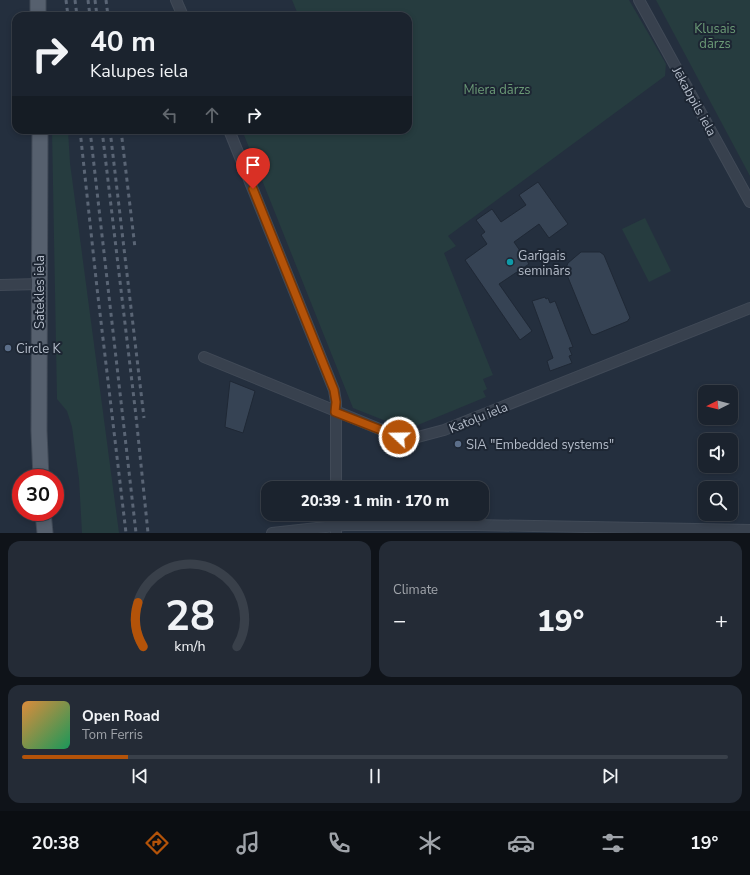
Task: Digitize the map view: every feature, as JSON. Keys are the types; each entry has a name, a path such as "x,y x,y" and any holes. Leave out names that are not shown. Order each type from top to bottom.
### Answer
{"main road":[{"path":"38,0 38,12"},
{"name":"Satekles iela","path":"40,134 39,431 41,469"},
{"path":"44,521 45,533"}],"street":[{"path":"176,0 181,12"},
{"name":"Jēkabpils iela","path":"639,0 750,202"},
{"path":"231,134 334,390 336,402 336,481"},
{"path":"0,285 39,284"},
{"name":"Katoļu iela","path":"204,357 335,412 407,439 444,430 750,308"},
{"path":"272,533 336,529 474,525 628,530 750,530"}],"green space":[{"name":"Miera dārzs","path":"292,0 629,0 666,64 665,76 448,236 456,246 444,253 493,375 483,379 487,389 483,391 486,397 413,427 401,427 353,408 244,134 412,134 412,12 297,12"},
{"name":"Klusais dārzs","path":"656,0 750,0 750,176"},
{"path":"52,134 68,134 70,163 119,533 82,533 79,479 72,427 67,411 57,399"},
{"path":"645,218 671,271 649,282 622,229"}],"building":[{"name":"Garīgais seminārs","path":"538,182 568,224 549,238 539,224 514,242 529,264 499,284 532,331 520,340 465,260 487,244 481,235 485,232 476,220 492,209 501,222 526,205 519,195"},
{"path":"581,252 600,252 604,255 630,318 628,321 594,335 591,334 565,270 568,263"},
{"path":"545,297 546,299 548,298 550,303 555,301 573,347 569,348 572,355 569,356 572,363 550,371 547,361 553,358 532,301"},
{"path":"230,381 255,391 243,433 225,427"}],"railway":[{"path":"66,0 68,12"},
{"path":"75,0 76,12"},
{"path":"88,0 90,12"},
{"path":"95,0 96,12"},
{"path":"106,0 108,12"},
{"path":"80,134 126,533"},
{"path":"90,134 136,533"},
{"path":"102,134 136,416 148,533"},
{"path":"110,134 144,418"},
{"path":"121,134 135,248"}],"place":[{"name":"Garīgais seminārs","path":"510,262"},
{"name":"Circle K","path":"8,348"},
{"name":"SIA \"Embedded systems\"","path":"458,444"}],"route":[{"path":"253,189 326,367 334,390 336,402 335,412 399,437"}]}
